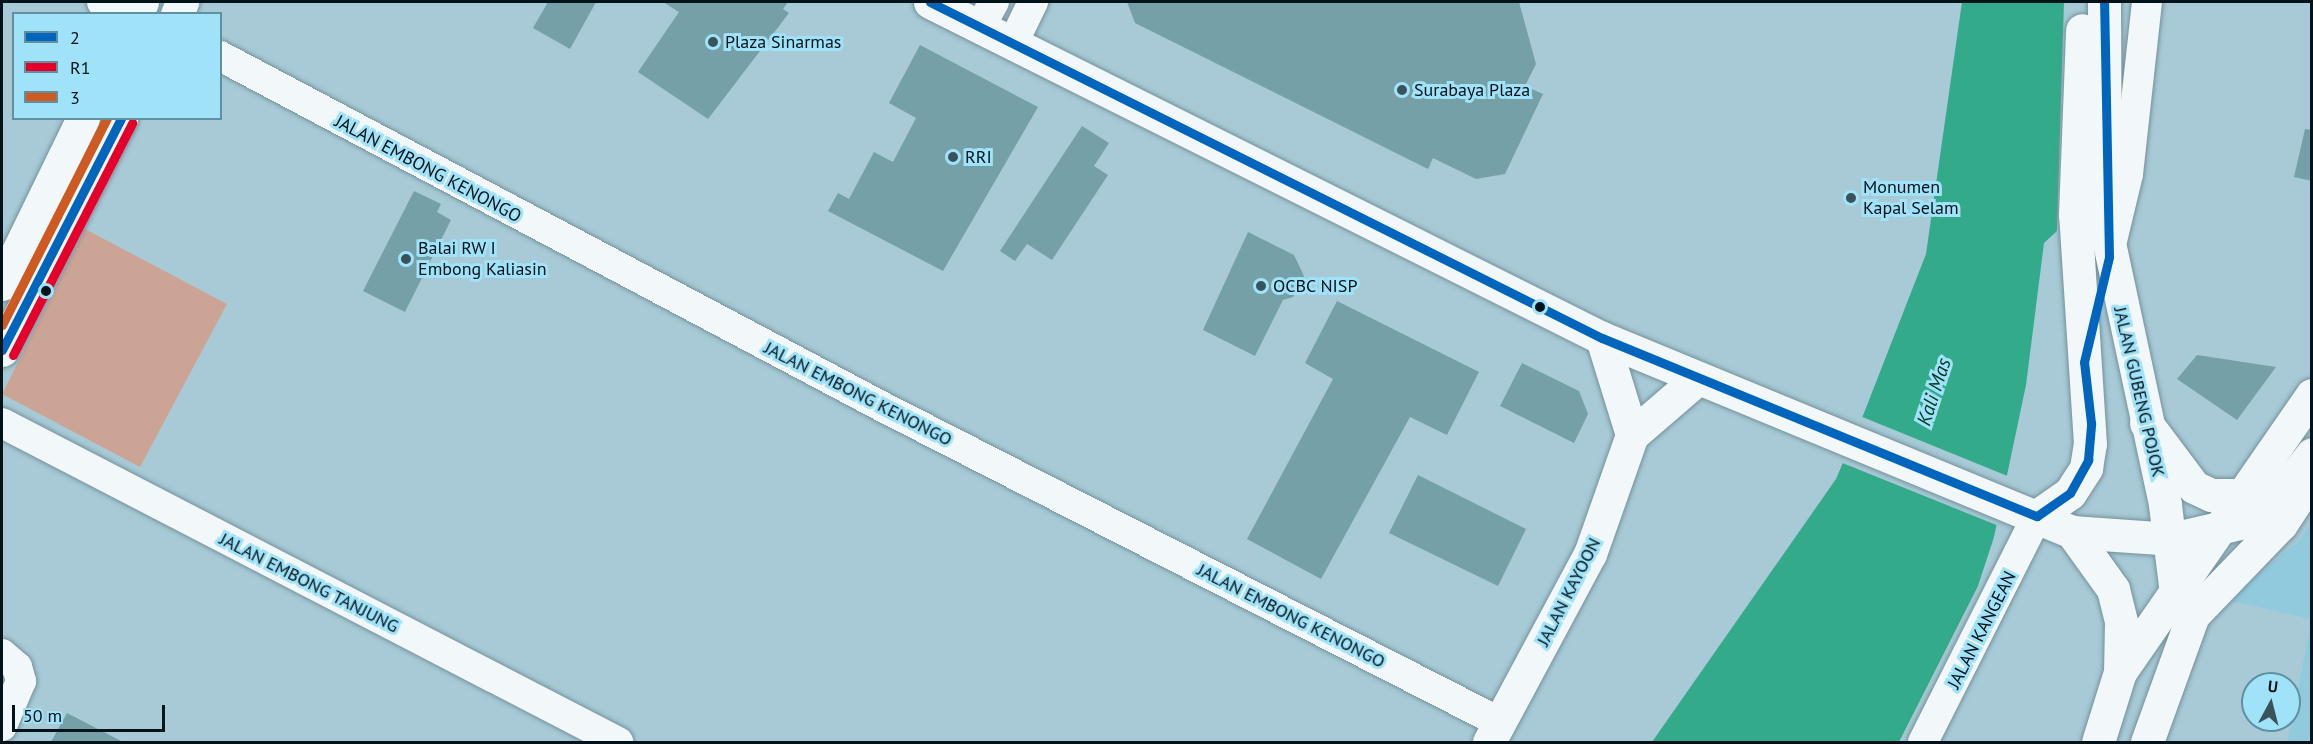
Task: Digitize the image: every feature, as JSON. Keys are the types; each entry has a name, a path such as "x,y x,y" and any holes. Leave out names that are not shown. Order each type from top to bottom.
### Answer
{"main road":[{"path":"930,2 987,14 1013,43 1602,338 2007,503 2072,532 2171,539 2220,528 2266,512 2312,454"},
{"path":"2037,516 2070,493 2086,468 2091,423 2084,362 2075,215 2084,2"},
{"name":"JALAN GUBENG POJOK","path":"2104,2 2109,256 2171,539 2182,638"},
{"path":"2,284 82,120"},
{"path":"2,350 120,120"},
{"path":"2084,362 2109,256"},
{"path":"1602,338 1632,435"},
{"name":"JALAN KAYOON","path":"1495,733 1590,554 1632,435 1698,378"},
{"path":"2098,742 2120,672 2175,586 2220,528 2312,395"},
{"path":"2146,423 2194,487 2211,495 2242,495"},
{"path":"2147,742 2182,638 2202,601 2281,524 2312,477"},
{"path":"2072,532 2113,589 2121,622 2120,672"}],"street":[{"path":"102,2 121,12"},
{"path":"1013,43 1033,2"},
{"path":"2109,256 2128,174 2146,2"},
{"name":"JALAN EMBONG KENONGO","path":"222,57 1495,733"},
{"name":"JALAN EMBONG TANJUNG","path":"2,423 618,742"},
{"name":"JALAN KANGEAN","path":"1923,742 2037,516"},
{"path":"2,654 17,667 21,681 2,726"}],"shaded area":[{"path":"85,229 227,304 140,467 2,394"},
{"path":"2311,522 2311,619 2228,600 2301,539"},
{"path":"2311,624 2311,742 2287,742 2289,732 2301,732 2301,673"}],"water":[{"name":"Kali Mas","path":"1962,2 2064,2 2057,231 2044,243 2026,385 1994,537 1978,586 1899,742 1652,742 1836,479 1864,413 1926,254"}],"pier":[{"path":"1860,416 2010,477 1999,526 1840,462"}],"building":[{"path":"548,2 596,2 570,49 533,28"},
{"name":"Plaza Sinarmas","path":"663,2 788,2 783,9 789,13 708,119 638,72 679,12"},
{"name":"Surabaya Plaza","path":"1127,2 1519,2 1536,64 1525,86 1543,94 1505,174 1476,179 1433,158 1428,169 1135,23"},
{"name":"RRI","path":"920,45 1038,107 943,271 828,211 838,193 849,199 874,152 893,162 916,118 889,103"},
{"path":"1082,126 1109,143 1094,166 1108,175 1052,260 1027,244 1015,261 1000,251"},
{"path":"2305,129 2312,130 2312,181 2294,177"},
{"name":"Balai RW I Embong Kaliasin","path":"414,191 441,204 437,212 451,220 405,312 363,291"},
{"name":"OCBC NISP","path":"1248,232 1294,255 1304,276 1293,297 1283,300 1255,356 1203,330"},
{"path":"1337,301 1479,372 1447,435 1410,417 1321,579 1247,539 1333,379 1305,363"},
{"path":"2197,355 2276,367 2237,420 2177,379"},
{"path":"1522,363 1579,391 1588,414 1574,443 1500,406"},
{"path":"1418,475 1526,529 1498,586 1389,533"},
{"path":"67,713 123,742 51,742"}],"transit line":[{"name":"2","path":"930,2 1602,338 2037,516 2070,493 2088,460 2091,423 2084,362 2109,257 2104,2"},
{"name":"3","path":"2,325 106,120"},
{"name":"2","path":"2,350 120,120"},
{"name":"R1","path":"13,355 132,123"}],"place":[{"name":"Plaza Sinarmas","path":"713,42"},
{"name":"Surabaya Plaza","path":"1402,90"},
{"name":"RRI","path":"953,157"},
{"name":"Monumen Kapal Selam","path":"1851,198"},
{"name":"Balai RW I Embong Kaliasin","path":"406,259"},
{"name":"OCBC NISP","path":"1261,286"}]}
